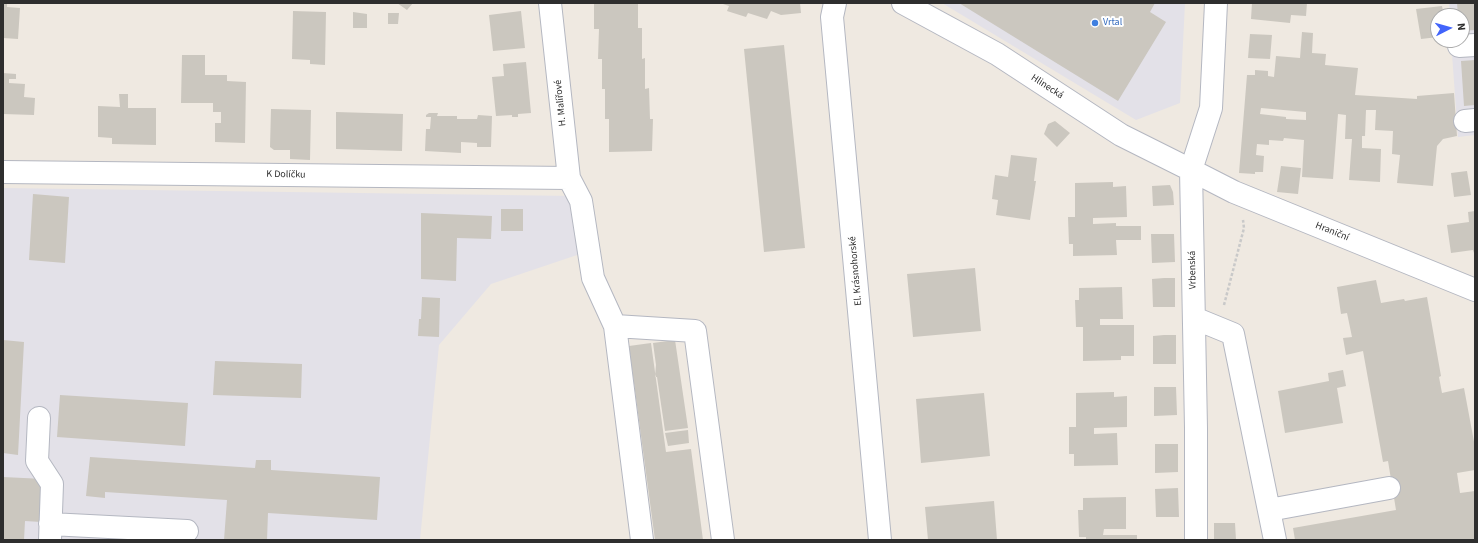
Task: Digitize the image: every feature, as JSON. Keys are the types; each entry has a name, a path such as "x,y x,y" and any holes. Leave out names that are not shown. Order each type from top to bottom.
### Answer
{"street":[{"name":"H. Malířové","path":"550,3 569,178 581,201 593,278 615,326 642,540"},
{"name":"El. Krásnohorské","path":"835,3 832,16 880,540"},
{"name":"Hlinecká","path":"903,3 997,54 1121,135 1191,170"},
{"name":"Vrbenská","path":"1196,540 1191,170 1211,108 1216,3"},
{"name":"Hraniční","path":"1191,170 1241,194 1475,290"},
{"name":"K Dolíčku","path":"3,172 569,178"},
{"path":"1194,318 1233,334 1275,540"},
{"path":"615,326 695,331 723,540"},
{"path":"39,418 36,460 52,484 50,532 187,531"},
{"path":"1269,510 1389,488"}],"path":[{"path":"1216,327 1222,316 1244,228 1241,194"}],"shaded area":[{"path":"942,3 1185,3 1180,103 1136,120"},
{"path":"1449,3 1475,3 1475,135 1458,137 1452,48 1470,48 1470,8 1449,8"},
{"path":"3,188 574,196 580,254 491,284 439,345 420,540 3,540"}],"building":[{"path":"3,3 7,3 7,7 20,8 18,39 3,38"},
{"path":"397,3 413,3 407,10"},
{"path":"594,3 638,3 638,28 642,28 642,59 645,58 645,89 649,88 650,119 653,119 652,151 609,152 609,119 605,119 605,89 602,89 602,59 598,59 599,29 594,29"},
{"path":"723,3 800,3 801,13 781,15 771,11 767,19 748,13 746,17 727,11 729,6"},
{"path":"959,3 1155,3 1150,12 1166,22 1118,101"},
{"path":"1252,3 1307,3 1306,16 1291,15 1290,23 1251,19"},
{"path":"1457,3 1475,3 1475,30 1470,30 1470,8 1457,8"},
{"path":"1442,6 1442,8 1430,8 1430,38 1421,39 1416,9"},
{"path":"293,11 326,12 325,65 310,64 310,60 292,59"},
{"path":"521,11 525,48 493,51 489,15"},
{"path":"353,12 367,14 367,28 353,28"},
{"path":"388,13 399,13 398,24 388,24"},
{"path":"1302,32 1313,33 1312,53 1326,54 1325,65 1358,68 1355,95 1417,99 1417,96 1454,93 1457,136 1443,139 1437,146 1433,186 1397,183 1400,155 1392,154 1393,131 1375,130 1376,110 1366,110 1365,136 1362,136 1362,148 1381,149 1380,182 1349,180 1352,139 1345,139 1346,115 1338,114 1333,179 1302,177 1304,140 1284,138 1283,141 1269,140 1269,145 1257,144 1256,155 1264,156 1263,172 1255,172 1255,174 1239,173 1247,75 1255,75 1255,70 1268,71 1268,76 1274,77 1276,56 1300,58","holes":["1261,108 1306,112 1306,120 1286,119 1286,117 1260,114"]},
{"path":"1250,34 1272,35 1270,59 1248,58"},
{"path":"784,45 805,248 764,252 744,49"},
{"path":"182,55 205,55 205,75 227,75 227,81 246,82 245,143 215,142 215,123 221,123 221,112 213,112 213,103 181,103"},
{"path":"1475,60 1475,105 1464,106 1461,61"},
{"path":"526,62 531,113 518,114 518,117 512,117 512,115 496,116 492,77 504,76 503,64"},
{"path":"3,73 16,74 16,79 9,79 9,83 25,84 24,97 35,98 34,115 3,114"},
{"path":"119,94 128,94 128,108 156,108 156,145 112,144 112,138 98,137 98,106 120,107"},
{"path":"271,109 311,110 310,160 290,159 290,150 274,150 270,147"},
{"path":"336,112 403,114 402,151 336,149"},
{"path":"429,113 438,113 437,116 457,116 457,119 477,119 478,115 492,116 491,147 477,147 477,143 461,142 461,153 425,151 426,129 430,129 431,117 426,117 426,115"},
{"path":"1055,121 1070,133 1057,147 1044,134 1048,124"},
{"path":"1011,155 1037,158 1034,181 1036,181 1030,220 996,215 998,200 992,199 995,175 1008,177"},
{"path":"1281,166 1301,168 1298,194 1277,192"},
{"path":"1467,171 1471,195 1454,197 1451,173"},
{"path":"1113,182 1113,187 1126,186 1127,217 1093,218 1093,224 1116,223 1116,226 1141,226 1141,240 1116,240 1117,255 1073,256 1073,244 1069,244 1068,217 1075,217 1075,183"},
{"path":"1170,185 1173,192 1174,205 1153,206 1152,186"},
{"path":"33,194 69,197 65,263 29,260"},
{"path":"501,209 523,209 523,231 501,231"},
{"path":"1475,211 1475,256 1473,250 1451,253 1447,225 1469,222 1468,212"},
{"path":"421,213 492,216 491,239 457,238 456,281 421,279"},
{"path":"1151,234 1174,234 1175,262 1152,263"},
{"path":"975,268 981,331 913,337 907,274"},
{"path":"1175,278 1175,307 1153,307 1152,279"},
{"path":"1376,280 1381,303 1427,297 1441,376 1439,377 1442,393 1464,388 1475,447 1475,470 1457,473 1460,493 1475,491 1475,540 1295,540 1293,528 1396,510 1388,461 1383,462 1363,351 1346,355 1343,338 1352,337 1347,313 1341,314 1337,287"},
{"path":"1122,287 1123,319 1100,319 1100,325 1134,325 1134,356 1121,356 1121,360 1083,361 1083,327 1076,327 1075,300 1079,300 1079,288"},
{"path":"422,297 440,298 439,337 418,336 419,319 421,319"},
{"path":"1176,335 1176,364 1153,364 1153,336"},
{"path":"3,340 24,342 18,455 3,453"},
{"path":"675,340 688,428 665,431 657,377 655,377 656,365 653,343"},
{"path":"651,343 666,452 691,449 703,540 655,540 629,346"},
{"path":"215,361 302,364 301,398 213,395"},
{"path":"1343,370 1346,386 1337,388 1343,423 1285,433 1278,391 1329,381 1328,373"},
{"path":"1154,387 1176,387 1177,415 1154,416"},
{"path":"1114,392 1114,397 1127,396 1127,427 1094,428 1094,434 1117,433 1118,465 1074,466 1074,454 1069,454 1069,427 1076,427 1076,393"},
{"path":"984,393 990,456 921,463 916,399"},
{"path":"60,395 188,403 185,446 57,437"},
{"path":"688,430 689,443 668,446 665,433"},
{"path":"1155,444 1178,444 1178,472 1155,473"},
{"path":"90,457 255,468 256,460 271,460 271,470 380,477 377,520 268,513 267,540 224,540 227,500 105,492 105,498 86,496"},
{"path":"3,477 44,479 41,522 25,521 24,540 3,540"},
{"path":"1178,488 1179,517 1156,517 1155,489"},
{"path":"1126,497 1126,529 1104,529 1103,535 1137,535 1137,540 1086,540 1086,537 1079,537 1078,510 1083,510 1083,498"},
{"path":"994,501 997,540 928,540 925,507"},
{"path":"1214,523 1235,523 1236,540 1214,540"}],"place":[{"name":"Vrtal","path":"1095,23"}]}
